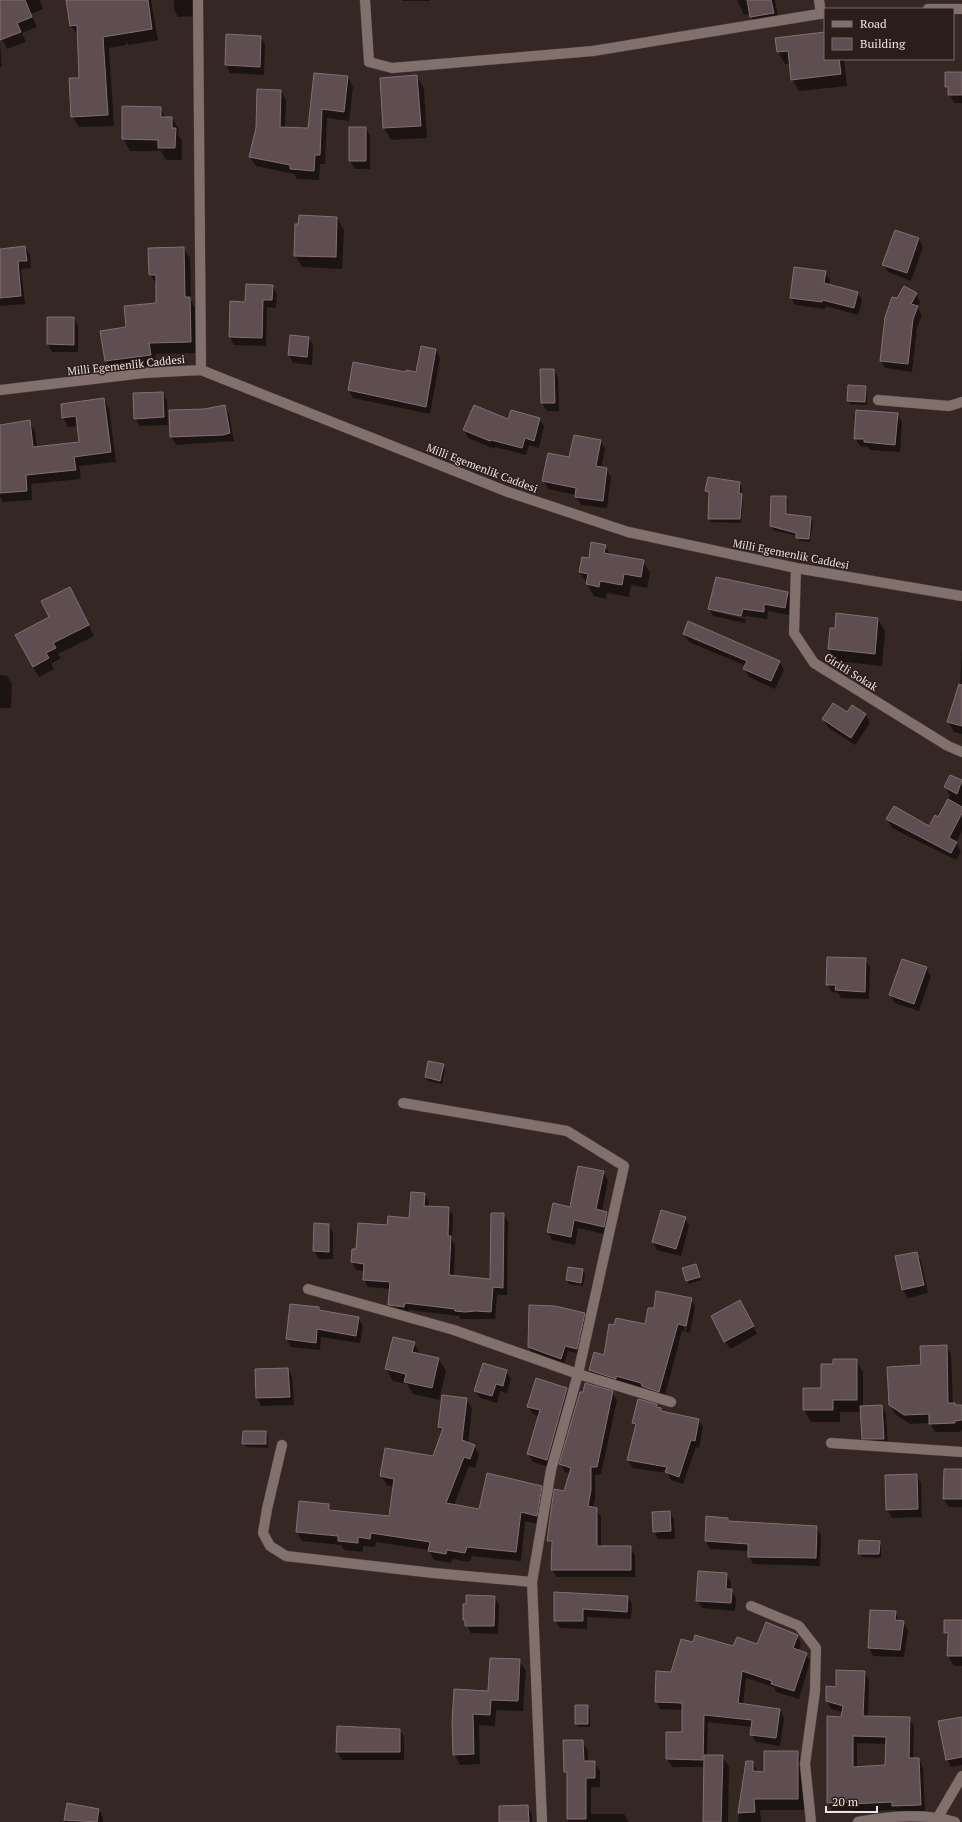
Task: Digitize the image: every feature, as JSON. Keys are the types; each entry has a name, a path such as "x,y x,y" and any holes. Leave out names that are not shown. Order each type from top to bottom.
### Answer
{"street":[{"path":"198,0 201,370"},
{"path":"365,0 369,62 392,68 594,50 823,13 819,0"},
{"name":"Milli Egemenlik Caddesi","path":"0,390 144,373 201,370 508,492 628,532 796,568 962,596"},
{"path":"878,400 949,406 962,402"},
{"name":"Giritli Sokak","path":"796,568 794,633 814,663 948,746 962,752"},
{"path":"403,1103 566,1131 624,1166 578,1374 551,1470 532,1582 542,1822"},
{"path":"308,1289 454,1330 578,1374 671,1402"},
{"path":"831,1443 962,1452"},
{"path":"282,1445 267,1510 264,1533 270,1546 286,1556 434,1573 532,1582"},
{"path":"752,1606 799,1626 816,1648 815,1690 805,1764 811,1822"},
{"path":"938,1817 962,1776"},
{"path":"858,1822 879,1818 938,1817 955,1822"}],"building":[{"path":"0,0 25,0 32,17 17,23 21,32 0,40"},
{"path":"66,0 148,0 152,29 103,37 108,115 71,117 69,78 79,78 77,25 70,26"},
{"path":"747,0 771,0 774,13 750,17"},
{"path":"824,32 824,60 839,60 841,74 791,80 788,51 777,52 775,38"},
{"path":"226,34 261,36 260,67 225,65"},
{"path":"945,72 962,72 962,95 948,95 948,87 945,87"},
{"path":"314,73 348,76 344,112 322,109 320,155 315,155 314,171 290,169 290,165 249,157 256,128 257,89 281,90 280,127 308,128"},
{"path":"417,75 421,126 383,128 380,78"},
{"path":"122,106 161,107 161,117 172,117 172,128 176,128 175,148 158,148 158,140 122,139"},
{"path":"349,127 366,127 366,161 349,161"},
{"path":"299,215 337,217 336,257 294,256 295,224 298,224"},
{"path":"895,230 919,238 907,273 882,265"},
{"path":"25,246 27,261 18,261 21,296 0,298 0,249"},
{"path":"184,247 185,297 190,297 191,342 149,343 151,355 105,361 100,331 126,327 124,306 156,303 156,275 149,275 148,248"},
{"path":"794,267 826,271 824,283 858,292 854,308 822,300 822,302 790,298"},
{"path":"246,284 273,285 272,300 263,300 262,338 229,337 230,301 245,302"},
{"path":"904,286 917,293 911,304 918,306 913,319 908,364 880,361 885,317 892,297 897,298"},
{"path":"47,317 74,317 74,345 47,344"},
{"path":"290,335 309,337 307,357 288,355"},
{"path":"421,346 436,349 426,407 348,390 353,362 406,372 406,370 416,372"},
{"path":"540,369 554,369 555,403 541,403"},
{"path":"848,385 866,386 865,402 847,401"},
{"path":"163,392 164,417 134,419 133,393"},
{"path":"104,398 111,452 74,457 76,470 26,475 27,491 0,493 0,425 30,420 33,447 79,442 76,416 62,418 61,404"},
{"path":"225,405 230,433 223,435 170,437 169,410 204,409"},
{"path":"474,405 508,419 511,410 540,418 534,441 525,438 522,448 490,441 463,430"},
{"path":"856,410 898,413 895,445 864,442 864,439 854,439"},
{"path":"574,435 601,440 596,466 607,468 603,501 575,497 576,488 542,481 548,453 569,457"},
{"path":"708,477 740,482 739,493 742,494 740,519 708,519 709,492 705,491"},
{"path":"771,496 786,496 786,514 811,517 809,539 796,538 796,533 770,526"},
{"path":"591,542 606,545 604,553 644,560 641,577 624,574 622,585 600,581 599,587 586,584 588,574 579,572 582,557 589,558"},
{"path":"716,577 788,592 785,608 764,604 764,612 743,609 741,616 708,609"},
{"path":"70,587 89,625 53,643 56,648 46,653 49,658 33,667 15,635 49,617 41,601"},
{"path":"836,613 878,618 875,654 828,649 830,628 835,628"},
{"path":"688,621 780,661 771,681 743,669 747,661 683,634"},
{"path":"959,684 962,685 962,726 947,722"},
{"path":"833,703 847,712 852,705 866,714 851,738 822,719"},
{"path":"950,775 962,780 957,794 944,787"},
{"path":"948,799 962,807 962,813 949,838 957,842 951,853 886,819 894,806 929,826 935,815 938,817"},
{"path":"827,957 866,958 865,992 835,990 836,985 826,985"},
{"path":"902,959 927,967 914,1004 889,995"},
{"path":"428,1061 444,1064 440,1081 425,1077"},
{"path":"578,1166 604,1171 596,1209 607,1212 604,1227 574,1220 571,1237 547,1232 553,1203 570,1207"},
{"path":"411,1192 425,1193 424,1206 449,1207 448,1236 451,1236 449,1275 490,1279 491,1213 504,1213 503,1288 493,1287 491,1312 455,1311 455,1309 405,1303 404,1307 388,1305 390,1282 363,1280 364,1264 351,1262 352,1249 356,1249 358,1223 387,1225 388,1216 409,1218"},
{"path":"661,1210 686,1217 676,1249 652,1242"},
{"path":"314,1223 329,1224 329,1252 313,1251"},
{"path":"917,1252 924,1285 902,1290 895,1256"},
{"path":"696,1264 700,1277 686,1281 682,1268"},
{"path":"568,1267 583,1269 581,1283 566,1280"},
{"path":"656,1291 692,1298 686,1326 678,1324 659,1392 642,1386 641,1383 616,1376 616,1379 589,1370 594,1352 604,1355 609,1324 614,1325 616,1318 645,1324 648,1308 654,1308"},
{"path":"740,1300 754,1326 724,1342 711,1316"},
{"path":"290,1304 319,1307 319,1310 359,1317 356,1336 317,1329 316,1343 286,1339"},
{"path":"529,1305 555,1306 585,1313 577,1349 565,1346 561,1359 528,1347"},
{"path":"393,1337 415,1342 412,1352 439,1358 432,1388 404,1382 406,1374 385,1369"},
{"path":"947,1345 948,1403 962,1405 962,1420 955,1421 955,1423 929,1424 929,1414 904,1415 889,1405 887,1367 921,1365 920,1346"},
{"path":"833,1359 857,1359 857,1400 833,1400 833,1410 803,1410 803,1388 821,1388 821,1364 833,1364"},
{"path":"483,1363 507,1370 503,1386 496,1384 492,1396 474,1391"},
{"path":"288,1368 290,1397 256,1398 255,1369"},
{"path":"536,1378 567,1388 547,1460 527,1454 540,1410 527,1407"},
{"path":"585,1383 613,1391 597,1467 591,1467 591,1490 588,1506 597,1508 597,1546 631,1546 631,1570 551,1570 552,1541 547,1541 554,1489 564,1491 571,1468 559,1464 580,1392 583,1392"},
{"path":"442,1395 467,1398 462,1440 475,1445 470,1459 464,1457 446,1503 479,1509 487,1473 542,1486 537,1516 521,1512 516,1552 467,1547 465,1553 447,1550 446,1554 428,1551 430,1542 371,1533 370,1539 358,1537 358,1543 338,1541 338,1536 296,1532 299,1501 329,1504 329,1510 389,1516 394,1479 380,1476 385,1448 433,1456 443,1428 438,1427"},
{"path":"638,1399 657,1404 656,1407 661,1408 661,1411 699,1419 695,1441 691,1440 679,1477 665,1472 667,1467 627,1460 636,1424 632,1423"},
{"path":"882,1405 884,1439 862,1439 860,1406"},
{"path":"243,1431 266,1431 266,1444 242,1444"},
{"path":"944,1469 962,1469 962,1499 943,1499"},
{"path":"917,1474 918,1509 886,1510 885,1475"},
{"path":"670,1511 671,1531 653,1532 652,1512"},
{"path":"706,1516 728,1518 728,1521 817,1526 816,1558 748,1557 748,1544 705,1541"},
{"path":"859,1540 880,1541 879,1554 858,1554"},
{"path":"698,1571 727,1573 726,1589 732,1589 731,1603 696,1601"},
{"path":"554,1592 628,1596 627,1612 583,1609 583,1621 554,1621"},
{"path":"466,1595 495,1596 494,1626 465,1626 465,1620 463,1620 463,1604 466,1604"},
{"path":"870,1610 896,1611 895,1620 904,1621 900,1650 868,1648"},
{"path":"944,1620 962,1620 962,1656 947,1656 948,1633 944,1633"},
{"path":"766,1622 798,1635 793,1648 807,1653 794,1691 771,1684 772,1681 742,1671 738,1703 780,1709 776,1738 750,1735 752,1720 704,1715 703,1760 666,1759 666,1732 682,1732 682,1703 655,1702 656,1671 671,1672 681,1639 693,1642 695,1635 733,1646 737,1637 757,1644"},
{"path":"490,1658 520,1659 518,1701 491,1700 490,1715 473,1714 474,1754 453,1755 452,1722 454,1689 488,1691"},
{"path":"836,1670 865,1671 863,1716 910,1717 909,1758 919,1758 921,1805 892,1806 892,1802 850,1804 850,1802 827,1803 827,1716 841,1717 843,1706 826,1701 826,1686 836,1687","holes":["853,1736 886,1737 885,1765 853,1767"]},
{"path":"575,1705 588,1705 588,1724 575,1724"},
{"path":"962,1717 962,1757 946,1760 938,1721"},
{"path":"337,1726 400,1729 400,1752 336,1752"},
{"path":"563,1740 583,1740 584,1761 595,1761 595,1778 586,1778 586,1819 567,1819 567,1772 564,1772"},
{"path":"764,1751 798,1751 798,1799 754,1799 755,1812 738,1813 746,1761 753,1761 753,1771 764,1772"},
{"path":"704,1755 723,1755 721,1822 703,1822"},
{"path":"67,1803 99,1809 97,1822 64,1820"},
{"path":"528,1805 529,1822 499,1822 499,1806"}]}
